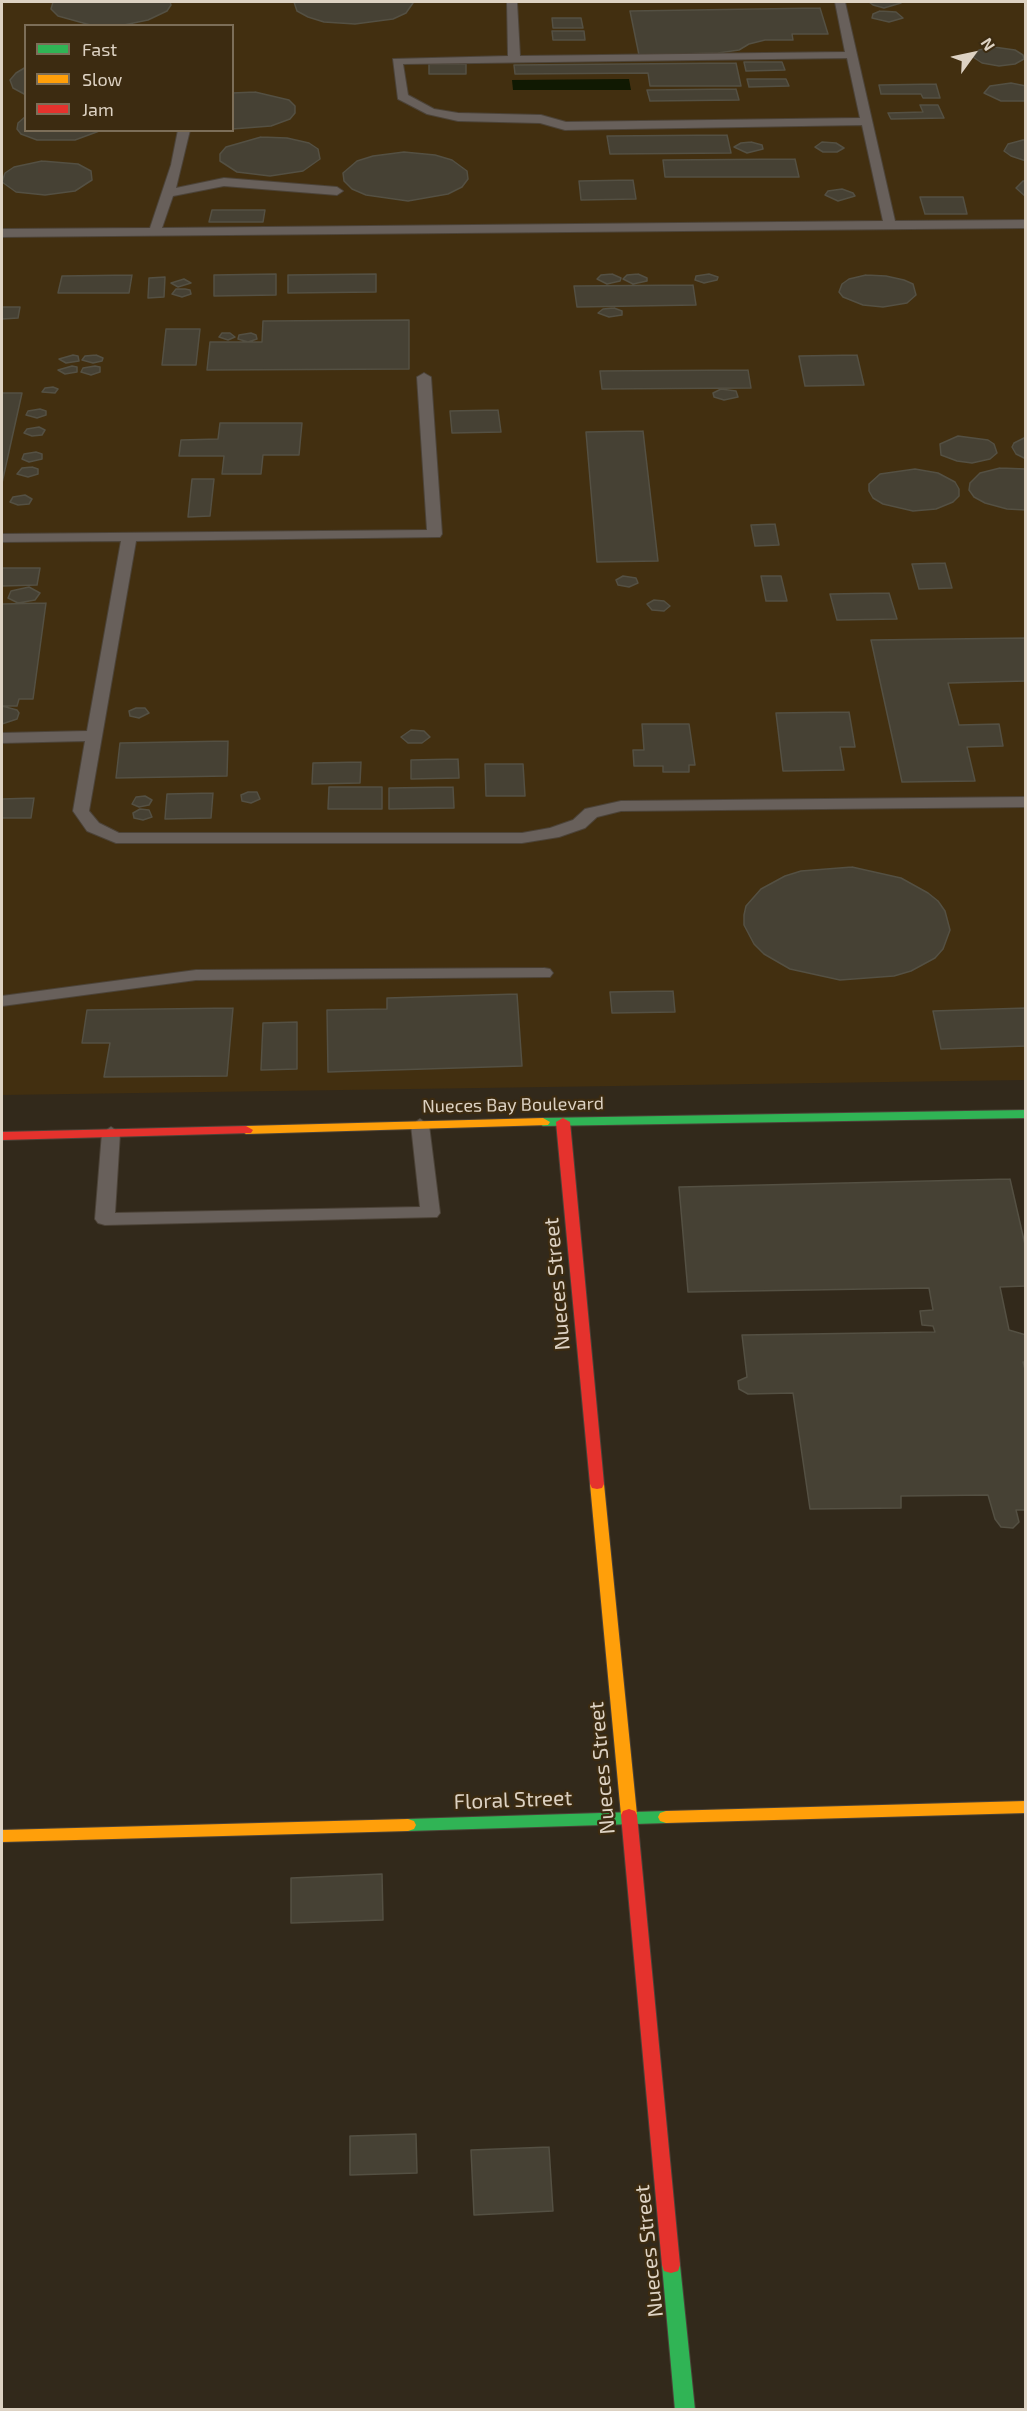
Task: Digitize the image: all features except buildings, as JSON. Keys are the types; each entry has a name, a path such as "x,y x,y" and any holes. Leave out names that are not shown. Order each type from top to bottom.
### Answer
{"street":[{"name":"Nueces Bay Boulevard","path":"2,1136 420,1125 1026,1114"},
{"name":"Nueces Street","path":"563,1122 685,2409"},
{"name":"Floral Street","path":"2,1836 1026,1807"}],"lane":[{"path":"512,2 514,59"},
{"path":"840,2 890,225"},
{"path":"852,55 397,61 402,97 431,112 458,117 541,119 565,126 867,122"},
{"path":"155,231 177,165 184,132"},
{"path":"167,193 224,182 337,191"},
{"path":"2,233 1026,224"},
{"path":"2,538 435,534 424,377"},
{"path":"129,537 81,811 93,827 116,838 522,838 554,833 579,824 591,813 621,806 1026,802"},
{"path":"2,738 94,736"},
{"path":"2,1001 196,975 544,973"},
{"path":"111,1134 105,1219 430,1213 420,1125"}],"shaded area":[{"path":"2,2 1025,2 1025,1080 2,1095"},
{"path":"629,79 631,90 513,90 512,80"}],"traffic: fast":[{"path":"543,1122 1026,1114"},
{"path":"408,1825 666,1817"},
{"path":"671,2265 685,2410"}],"traffic: slow":[{"path":"246,1130 543,1122"},
{"path":"597,1484 629,1815"},
{"path":"666,1817 1026,1807"},
{"path":"2,1836 408,1825"}],"traffic: jam":[{"path":"563,1122 597,1484"},
{"path":"2,1136 246,1130"},
{"path":"629,1815 671,2265"}]}
